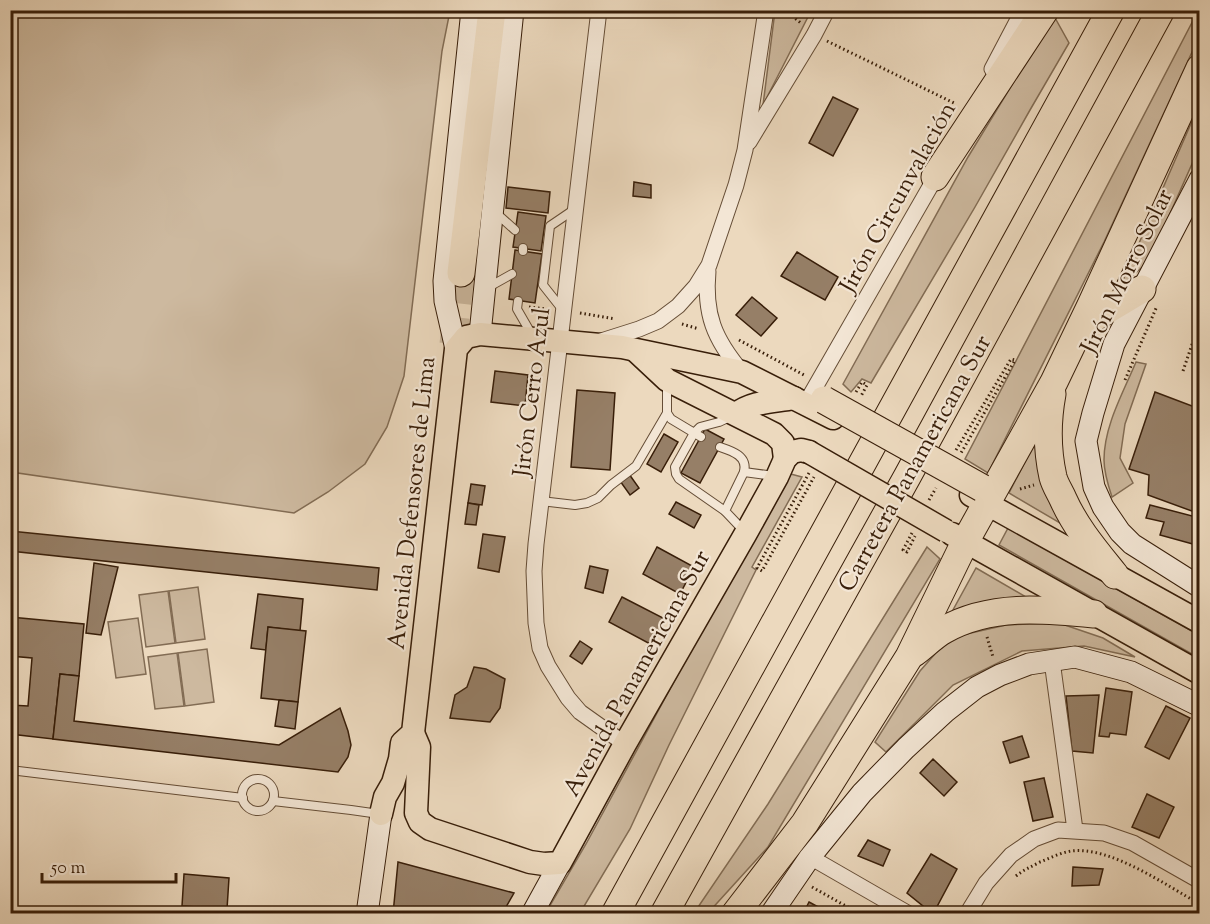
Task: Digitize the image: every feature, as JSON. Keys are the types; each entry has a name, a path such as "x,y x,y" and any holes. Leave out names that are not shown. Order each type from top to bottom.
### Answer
{"highway":[{"path":"461,273 492,10"},
{"path":"935,177 1046,10"},
{"name":"Carretera Panamericana Sur","path":"615,914 1111,10"},
{"name":"Carretera Panamericana Sur","path":"664,914 907,477 1161,10"},
{"path":"735,914 805,823 909,657 956,537 1054,382 1200,68"},
{"path":"1082,325 1151,296"},
{"path":"1054,382 1048,416 1049,446 1054,479 1068,511 1084,537 1115,575"},
{"path":"814,402 983,495"},
{"path":"909,657 944,630 979,615 1016,610 1094,614"}],"main road":[{"path":"456,349 466,337 480,334 622,347 742,372 814,402"},
{"name":"Avenida Defensores de Lima","path":"381,814 385,797 393,783 402,743 413,733 456,349"},
{"path":"635,350 667,380 774,434 783,443 781,468"},
{"path":"736,414 760,403 814,402"},
{"path":"781,468 792,452 801,450 809,462 956,537 1200,673"},
{"name":"Avenida Panamericana Sur","path":"560,863 781,468"},
{"path":"983,495 1115,575 1200,622"},
{"path":"413,733 419,747 416,804 420,822 430,829 530,862 560,863"}],"street":[{"name":"Avenida Defensores de Lima","path":"456,349 445,301 444,281 472,10"},
{"path":"480,334 513,10"},
{"name":"Jirón Cerro Azul","path":"599,10 534,571 536,623 540,648 548,666 580,712 626,744"},
{"path":"742,372 727,354 716,333 709,311 706,288 709,265 736,185 745,150 766,10"},
{"path":"745,150 827,10"},
{"name":"Jirón Circunvalación","path":"814,402 1023,10"},
{"name":"Jirón Morro Solar","path":"1200,179 1151,296 1113,345 1086,441 1094,487 1103,507 1120,532 1132,544 1200,587"},
{"path":"590,344 658,321 678,306 696,286 709,265"},
{"path":"771,914 817,861 862,793 945,712 977,687 1000,675 1029,664 1075,657 1131,672 1200,706"},
{"path":"1052,661 1075,830"},
{"path":"367,914 381,814"},
{"path":"967,914 986,883 1011,855 1034,839 1058,830 1104,833 1133,843 1200,881"},
{"path":"817,861 909,914"},
{"name":"Avenida Panamericana Sur","path":"532,914 560,863"}],"lane":[{"path":"564,311 543,285 544,273 550,226 576,208"},
{"path":"493,210 515,230"},
{"path":"484,290 512,274"},
{"path":"518,301 517,309 535,339"},
{"path":"667,380 667,413 670,419 698,435"},
{"path":"541,501 575,505 598,498 636,466 667,413"},
{"path":"736,414 720,422 700,427 698,435 675,467 679,479 725,511 746,533"},
{"path":"720,447 738,453 745,467 725,511"},
{"path":"744,472 781,468"},
{"path":"10,770 243,798"},
{"path":"260,780 272,787 274,794 273,801 268,808 261,811 246,806 243,798 243,791 247,784 260,780"},
{"path":"273,801 381,814"}],"path":[{"path":"785,10 814,34 971,111"},
{"path":"1123,384 1151,296"},
{"path":"1183,371 1200,321"},
{"path":"956,451 1011,359 1015,360 956,462"},
{"path":"856,392 862,382 867,385 861,395"},
{"path":"809,462 757,568 762,571 815,476"},
{"path":"925,508 940,480"},
{"path":"915,527 903,550 907,552 917,532"},
{"path":"1015,877 1022,871 1059,854 1072,851 1095,852 1131,866 1200,904"},
{"path":"817,861 808,885 860,914"}],"shaded area":[{"path":"10,11 450,11 442,51 404,376 387,427 365,464 328,492 294,513 11,472"},
{"path":"775,11 811,11 763,105"},
{"path":"1198,11 1199,37 1104,242 988,473 965,459"},
{"path":"1054,16 1069,43 871,383 862,379 851,392 843,384 968,157"},
{"path":"1199,105 1199,148 1149,261 1120,287"},
{"path":"1136,362 1146,364 1125,424 1120,458 1133,483 1112,497 1104,460 1107,435"},
{"path":"1039,434 1065,526 1009,493"},
{"path":"787,473 802,477 752,567 756,570 630,829 580,913 545,914 586,844"},
{"path":"1008,528 1199,635 1199,658 999,545"},
{"path":"927,547 940,559 768,847 708,913 694,913 768,804"},
{"path":"976,568 1038,604 948,619"},
{"path":"198,587 205,639 176,643 169,591"},
{"path":"168,591 175,643 146,647 139,595"},
{"path":"138,618 146,674 116,678 108,622"},
{"path":"1059,623 1103,638 1135,657 1084,646 1022,651 953,685 886,752 875,742 920,671 949,638 1006,625"},
{"path":"207,649 214,702 185,706 178,653"},
{"path":"177,653 184,706 155,709 148,657"}],"building":[{"path":"833,97 858,109 833,156 809,143"},
{"path":"634,182 651,185 651,198 633,196"},
{"path":"508,187 550,192 548,213 506,208"},
{"path":"518,212 546,216 541,251 513,247"},
{"path":"515,250 542,254 535,303 509,299"},
{"path":"797,252 838,277 825,300 781,276"},
{"path":"752,297 777,318 761,336 736,315"},
{"path":"495,371 528,375 525,406 491,402"},
{"path":"577,390 615,393 610,470 571,467"},
{"path":"1155,392 1200,409 1200,514 1148,495 1149,475 1129,469"},
{"path":"705,429 724,439 700,483 681,473"},
{"path":"664,434 678,442 661,472 647,464"},
{"path":"629,474 639,488 630,495 620,481"},
{"path":"471,484 485,486 482,505 468,503"},
{"path":"676,502 701,515 694,528 669,514"},
{"path":"468,503 479,505 476,525 465,524"},
{"path":"1150,505 1200,518 1200,546 1160,535 1164,522 1146,518"},
{"path":"10,531 379,568 377,590 10,551"},
{"path":"483,534 505,537 499,572 478,568"},
{"path":"657,547 694,567 680,594 643,574"},
{"path":"94,563 118,567 101,635 86,633"},
{"path":"590,566 608,570 603,593 585,588"},
{"path":"258,594 303,599 300,631 268,627 266,650 251,648"},
{"path":"622,597 665,619 652,645 609,622"},
{"path":"10,617 84,624 79,676 60,674 53,739 10,734 10,705 28,706 32,658 10,656"},
{"path":"268,627 306,631 298,702 261,698"},
{"path":"580,641 592,649 582,664 570,656"},
{"path":"474,667 486,669 505,679 500,708 490,722 450,718 455,695 467,687"},
{"path":"60,674 79,676 74,721 279,745 340,708 351,745 348,757 338,772 53,739"},
{"path":"1106,688 1132,692 1126,735 1110,733 1109,737 1099,736"},
{"path":"1099,695 1093,753 1072,751 1066,696"},
{"path":"279,700 298,702 295,729 275,726"},
{"path":"1166,706 1190,718 1169,759 1145,747"},
{"path":"1022,736 1029,757 1010,763 1003,742"},
{"path":"933,759 957,782 944,796 920,773"},
{"path":"1044,778 1053,817 1033,821 1024,782"},
{"path":"1147,794 1174,807 1159,838 1132,827"},
{"path":"868,840 890,850 883,866 858,856"},
{"path":"931,854 957,869 933,914 907,893"},
{"path":"398,862 514,893 502,914 393,914"},
{"path":"1073,867 1103,869 1099,885 1072,886"},
{"path":"184,874 229,878 227,909 182,906"},
{"path":"809,902 831,914 803,914"}],"tunnel":[{"path":"453,344 461,273"}]}
